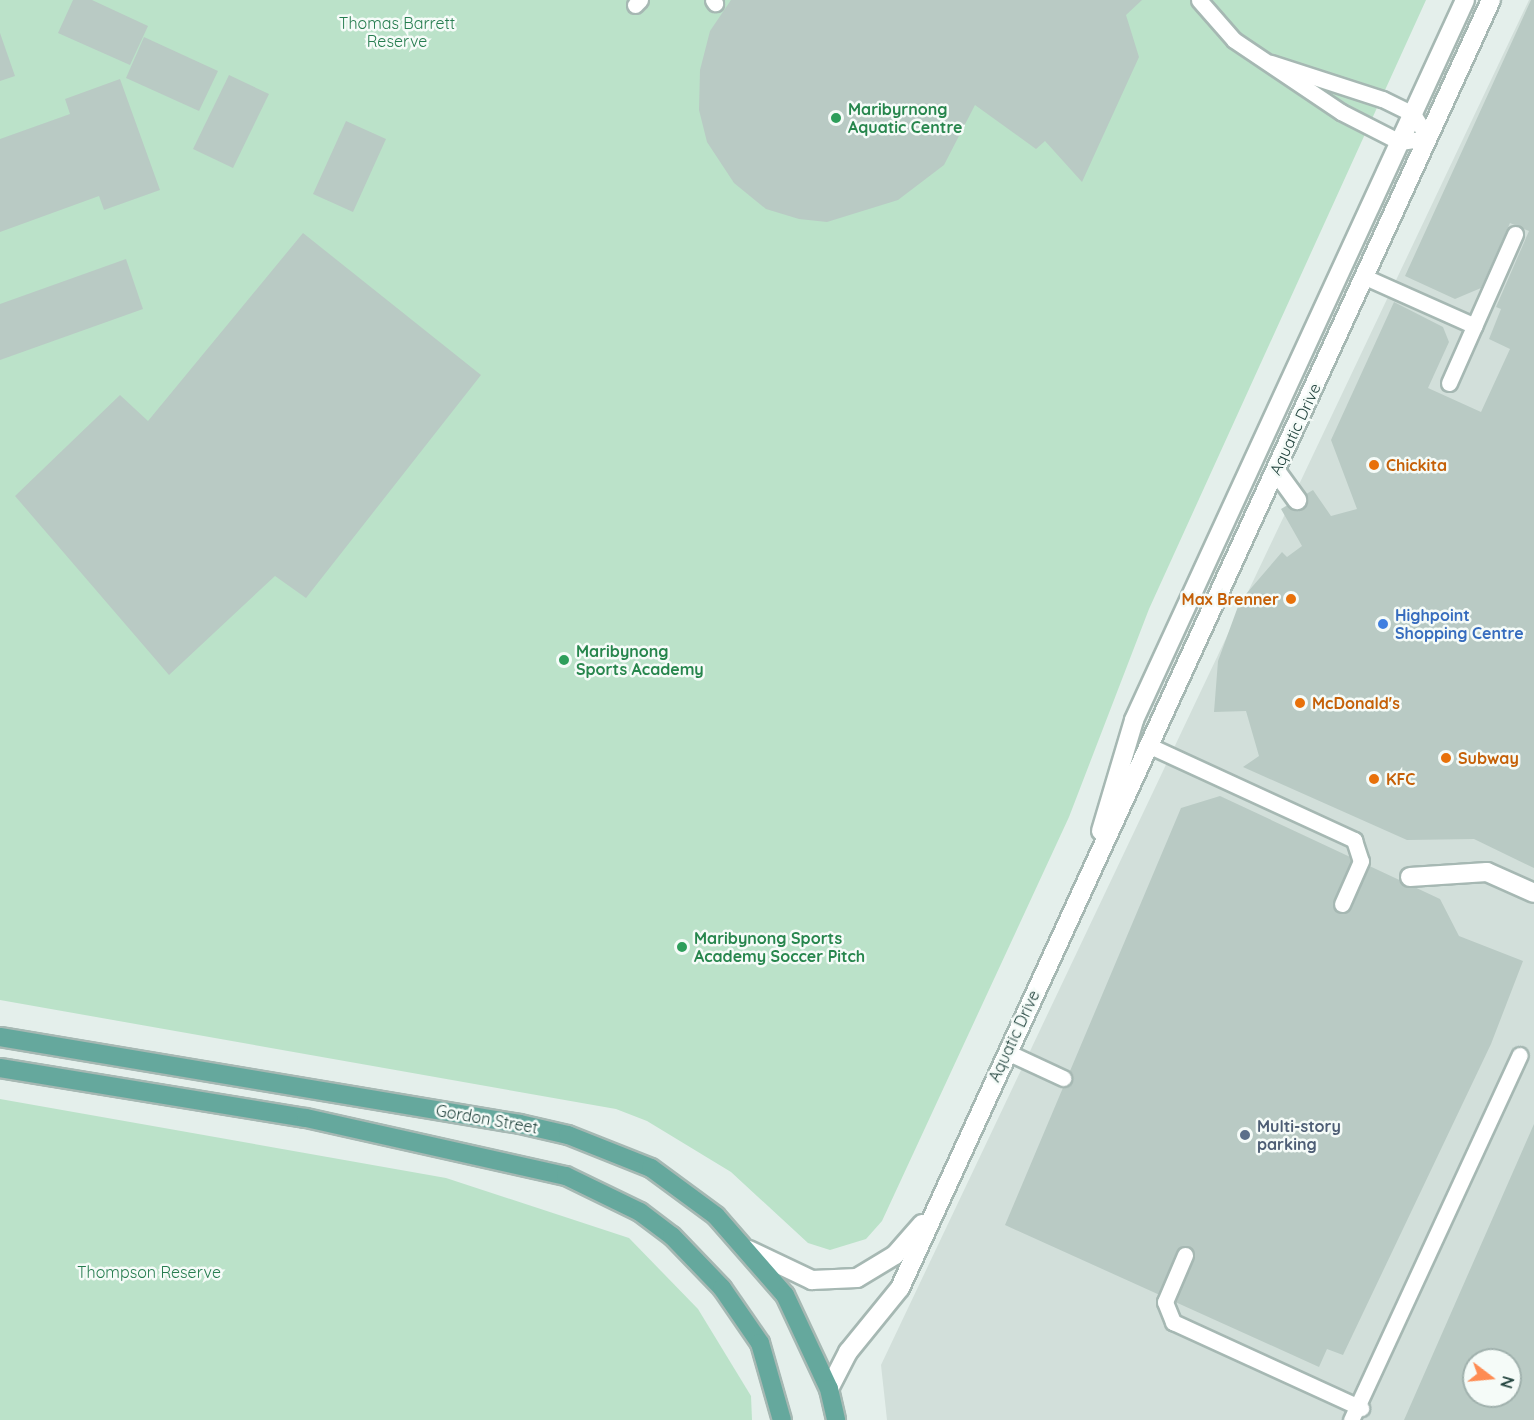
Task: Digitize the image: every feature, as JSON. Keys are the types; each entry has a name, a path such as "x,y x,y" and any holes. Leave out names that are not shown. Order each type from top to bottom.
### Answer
{"main road":[{"name":"Gordon Street","path":"0,1036 568,1135 651,1168 716,1216 785,1295 829,1389 836,1420"},
{"path":"0,1068 306,1118 566,1176 640,1212 672,1236 722,1288 760,1343 782,1420"}],"street":[{"name":"Aquatic Drive","path":"1096,857 1110,789 1134,720 1464,0"},
{"name":"Aquatic Drive","path":"829,1389 848,1352 900,1288 931,1214 1008,1052 1096,857 1150,746 1491,0"},
{"path":"1276,471 1297,500"},
{"path":"1410,877 1487,872 1534,893"},
{"name":"Aquatic Drive","path":"748,1250 812,1280 857,1278 895,1255 931,1214"}],"lane":[{"path":"1199,0 1234,40 1341,112 1400,142 1428,138 1413,114 1366,93 1271,63"},
{"path":"1449,383 1515,234"},
{"path":"1365,277 1474,326"},
{"path":"1150,746 1354,840 1361,861 1342,904"},
{"path":"1008,1052 1063,1078"},
{"path":"1185,1255 1166,1297 1164,1308 1173,1322 1308,1383 1357,1413 1367,1386 1520,1055"}],"shaded area":[{"name":"Highpoint Shopping Centre","path":"1529,0 1534,0 1534,1420 887,1420 881,1365"}],"green space":[{"name":"Maribynong Sports Academy","path":"0,0 1426,0 1149,609 1069,817 882,1221 866,1239 830,1250 808,1243 731,1172 647,1121 616,1109 0,1000"},
{"name":"Thompson Reserve","path":"0,1099 446,1178 629,1238 698,1309 751,1396 752,1420 0,1420"}],"building":[{"path":"73,0 92,0 148,26 130,65 58,33"},
{"name":"Maribyrnong Aquatic Centre","path":"731,0 1142,0 1126,15 1139,57 1082,182 1045,141 1036,149 975,105 944,165 898,200 827,222 799,219 766,209 734,183 707,142 699,110 700,70 710,31"},
{"name":"Highpoint Shopping Centre","path":"1531,0 1534,0 1534,868 1474,839 1407,840 1243,767 1259,756 1246,711 1214,712 1218,661 1240,601 1282,552 1287,557 1302,546 1281,509 1313,490 1331,516 1357,509 1331,440 1394,302 1443,327 1449,342 1428,388 1481,412 1510,349 1489,339 1501,309 1496,307 1529,231 1510,223 1481,288 1455,299 1405,276"},
{"path":"0,33 15,76 0,81"},
{"path":"144,37 218,71 199,111 126,78"},
{"path":"229,75 269,94 233,168 193,149"},
{"path":"120,79 160,190 104,210 99,196 0,232 0,139 70,114 65,99"},
{"path":"346,121 386,139 353,212 313,194"},
{"path":"303,233 481,375 306,598 275,576 169,675 15,496 120,395 148,421"},
{"path":"126,259 143,309 0,360 0,304"},
{"name":"Multi-story parking","path":"1220,796 1440,899 1459,936 1523,961 1491,1044 1343,1355 1327,1349 1319,1367 1005,1225 1181,808"},
{"path":"1534,1124 1534,1420 1404,1420"}],"place":[{"name":"Maribyrnong Aquatic Centre","path":"836,118"},
{"name":"Chickita","path":"1374,465"},
{"name":"Max Brenner","path":"1291,599"},
{"name":"Highpoint Shopping Centre","path":"1383,624"},
{"name":"Maribynong Sports Academy","path":"564,660"},
{"name":"McDonald's","path":"1300,703"},
{"name":"Subway","path":"1446,758"},
{"name":"KFC","path":"1374,779"},
{"name":"Maribynong Sports Academy Soccer Pitch","path":"682,947"},
{"name":"Multi-story parking","path":"1245,1135"}],"park label":[{"name":"Thomas Barrett Reserve","path":"397,32"}]}
